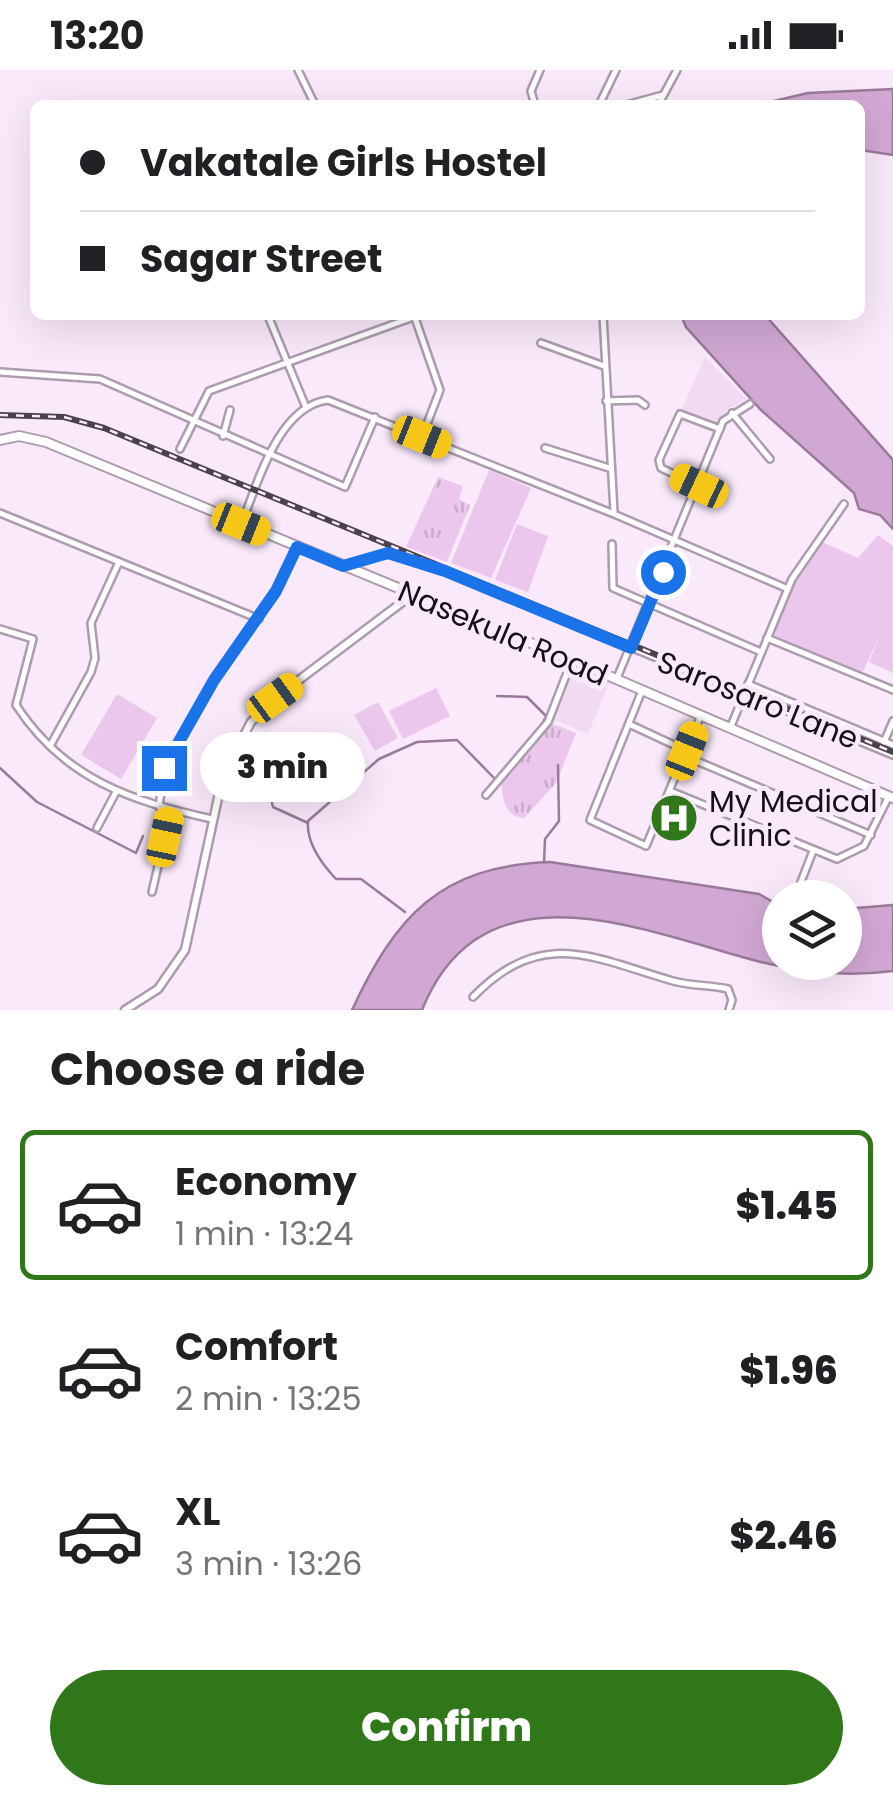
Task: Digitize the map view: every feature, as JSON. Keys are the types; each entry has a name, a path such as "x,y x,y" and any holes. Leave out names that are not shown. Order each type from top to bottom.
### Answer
{"main road":[{"name":"Nasekula Road","path":"0,440 19,436 46,442 572,660 616,682 731,726 891,797"}],"street":[{"path":"298,70 313,100"},
{"path":"534,100 531,91 540,70"},
{"path":"601,100 616,70"},
{"path":"661,100 677,70"},
{"path":"647,100 663,96"},
{"path":"270,320 305,406"},
{"path":"180,449 209,391 405,320"},
{"path":"417,320 440,390 422,437"},
{"path":"603,320 614,514"},
{"path":"541,344 604,367"},
{"path":"0,372 100,379 139,394 193,424 344,487 375,417"},
{"path":"241,524 285,424 305,406 328,400 614,514 788,589"},
{"path":"606,401 638,400 645,406"},
{"path":"616,682 720,429 732,413 750,404"},
{"path":"223,436 230,410"},
{"path":"732,413 770,458"},
{"path":"699,486 661,468 658,460 680,414 720,429"},
{"path":"545,448 610,468"},
{"path":"731,726 788,589 844,504"},
{"path":"0,513 258,619"},
{"path":"612,544 614,588 762,652"},
{"path":"159,807 164,768 214,680 258,619 297,547"},
{"name":"Sarosaro Lane","path":"343,566 388,553 445,571 893,755"},
{"path":"50,746 91,672 95,658 91,623 118,562"},
{"path":"124,1010 158,988 185,950 212,818 230,759 261,710 414,594"},
{"path":"0,629 33,639 15,699 26,719 50,746 116,792 159,807 212,818"},
{"path":"767,638 893,690"},
{"path":"486,795 548,722 572,660"},
{"path":"748,684 893,745"},
{"path":"641,692 590,820 646,846 702,714"},
{"path":"884,742 893,722"},
{"path":"629,725 871,835"},
{"path":"670,791 837,858 864,846 891,797"},
{"path":"97,828 116,792"},
{"path":"152,892 171,810"},
{"path":"802,880 813,850"},
{"path":"472,997 491,978 513,966 556,950 574,950 675,982 728,989 732,1000 729,1010"}],"shaded area":[{"path":"893,89 893,155 865,151 865,100 778,100 808,93"},
{"path":"683,320 769,320 893,460 893,529 880,515 859,509 854,493 761,410"},
{"path":"705,357 746,399 726,410 723,431 700,424 682,409"},
{"path":"572,665 610,681 588,734 550,718"},
{"path":"550,862 759,894 762,962 617,924 570,918 525,920 484,934 449,963 422,1010 352,1010 386,948 426,902 479,874"},
{"path":"893,905 893,971 862,974 862,908"}],"green space":[{"path":"489,470 531,488 491,578 451,563"},
{"path":"438,477 463,486 459,499 470,505 447,562 406,547"},
{"path":"517,524 548,536 528,592 495,580"},
{"path":"878,535 893,546 893,673 869,662 880,635 862,673 773,636 796,581 822,542 858,558"},
{"path":"436,688 450,716 403,739 389,711"},
{"path":"117,694 157,718 121,779 81,755"},
{"path":"378,702 398,738 375,751 354,715"},
{"path":"548,722 576,733 556,783 524,818 516,816 505,803 501,776"}],"waterway":[{"path":"497,696 527,697 546,716 542,725"},
{"path":"306,739 284,763 268,769 266,778 273,807 308,823"},
{"path":"405,912 361,879 336,879 312,845 308,821 379,759 417,742 457,740 496,780 530,739"},
{"path":"544,863 545,839 559,821 558,765"},
{"path":"0,768 37,802 136,853 143,836"}],"railway":[{"path":"0,415 64,417 104,428 893,752"}],"place":[{"name":"My Medical Clinic","path":"674,818"}],"route":[{"path":"164,768 214,680 276,591 297,547 343,566 388,553 445,571 631,648 663,572"}]}
